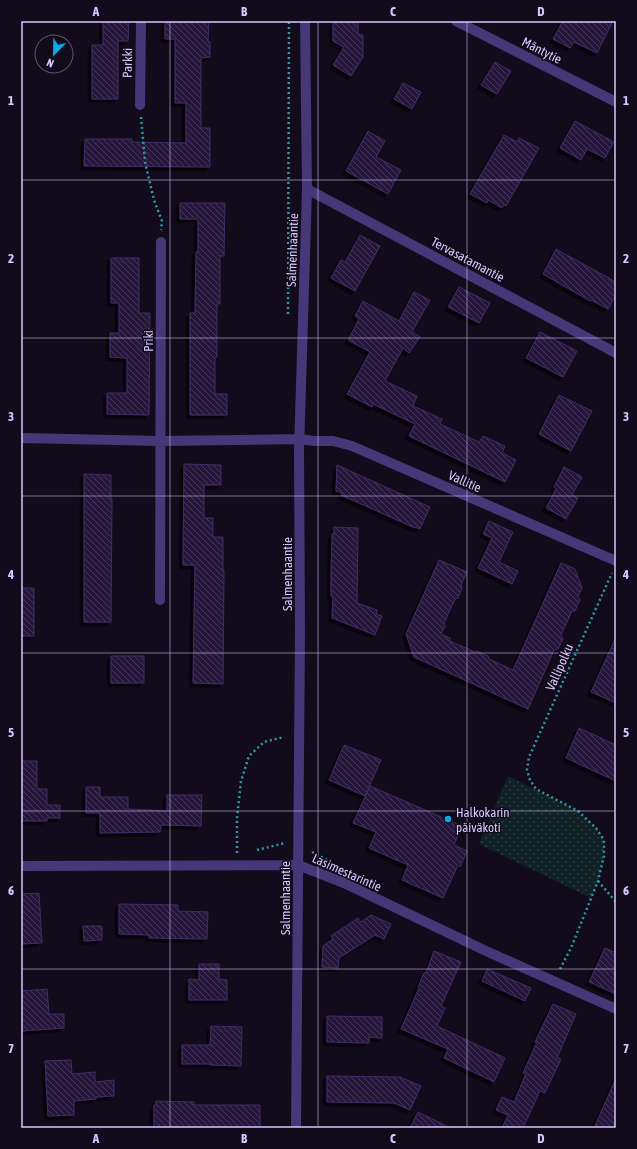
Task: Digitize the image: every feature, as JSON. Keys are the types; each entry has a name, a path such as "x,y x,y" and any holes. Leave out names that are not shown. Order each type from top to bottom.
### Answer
{"street":[{"name":"Parkki","path":"140,105 141,21"},
{"name":"Salmenhaantie","path":"296,1128 300,439 307,189 305,21"},
{"name":"Mäntytie","path":"456,21 616,102"},
{"name":"Tervasatamantie","path":"307,189 616,353"},
{"name":"Priki","path":"160,600 161,242"},
{"path":"21,438 160,441 300,439"},
{"name":"Vallitie","path":"300,439 333,441 352,446 616,561"},
{"name":"Lasimestarintie","path":"21,866 298,865 344,883 486,951 616,1009"}],"path":[{"path":"140,105 146,162 154,200 162,221 161,242"},
{"name":"Vallipolku","path":"598,881 604,856 604,840 596,828 578,811 536,789 530,780 527,770 529,758 612,572"},
{"path":"237,856 237,818 241,781 249,756 264,742 284,737"},
{"path":"560,970 571,948 598,881 616,902"}],"shaded area":[{"path":"508,776 578,811 596,828 604,840 604,856 598,881 591,898 479,844"}],"building":[{"path":"103,21 129,21 128,41 118,41 118,99 92,99 92,45 103,45"},
{"path":"165,21 209,21 208,42 210,42 210,57 201,58 201,128 210,128 210,167 84,166 85,139 132,139 132,142 186,143 186,103 175,103 175,39 165,39"},
{"path":"333,21 358,21 358,34 363,35 363,57 351,76 333,65 344,47 333,41"},
{"path":"563,21 613,21 597,53 574,42 570,48 553,39"},
{"path":"495,62 511,71 497,94 481,85"},
{"path":"403,83 421,92 412,109 394,99"},
{"path":"575,121 614,142 605,158 587,149 581,160 560,148"},
{"path":"368,131 385,141 376,157 401,170 388,194 346,171"},
{"path":"504,135 517,142 519,138 539,148 506,206 504,205 502,208 488,200 487,203 470,194"},
{"path":"180,203 225,203 224,256 220,256 220,304 217,304 215,394 227,394 227,415 190,415 190,313 195,313 198,219 180,219"},
{"path":"360,235 380,246 355,291 331,278 341,260 345,262"},
{"path":"556,249 616,282 616,295 608,309 591,300 590,301 543,274"},
{"path":"111,258 139,258 139,313 150,313 149,415 107,414 107,393 127,393 127,358 110,357 110,333 119,333 119,303 111,303"},
{"path":"459,287 490,303 479,323 448,307"},
{"path":"414,292 430,300 412,332 420,337 409,353 403,348 385,381 417,396 413,406 442,419 440,424 479,442 483,436 505,446 502,453 516,460 505,482 409,436 415,424 373,404 372,407 347,394 370,352 348,340 359,319 355,316 363,301 399,321"},
{"path":"540,332 577,351 563,377 526,358"},
{"path":"559,395 592,411 571,451 539,434"},
{"path":"184,464 221,465 221,485 204,485 204,518 213,518 213,537 223,537 223,684 193,683 195,565 183,565"},
{"path":"337,465 430,507 420,529 341,495 342,493 336,491"},
{"path":"564,467 582,477 572,495 578,498 566,519 546,508 556,489 554,487"},
{"path":"84,474 111,475 111,622 84,622"},
{"path":"489,521 513,532 499,562 518,571 512,584 478,568 492,538 483,534"},
{"path":"334,527 358,528 357,603 377,610 376,614 382,616 375,635 332,618 333,596 331,596 331,577 332,534 334,534"},
{"path":"439,560 467,572 461,585 462,588 458,598 455,599 444,623 445,626 441,634 450,638 450,641 488,656 489,659 513,670 561,563 575,569 582,588 578,596 580,600 575,611 572,611 561,635 563,639 558,649 554,650 528,709 414,657 406,634"},
{"path":"21,588 34,588 34,636 21,636"},
{"path":"616,637 616,703 591,692"},
{"path":"111,656 144,656 144,683 111,683"},
{"path":"579,728 616,745 616,781 566,758"},
{"path":"344,745 381,760 365,796 329,780"},
{"path":"21,761 37,761 37,789 47,789 47,805 60,805 60,818 47,818 47,821 21,821"},
{"path":"370,786 462,826 454,845 467,851 460,867 458,865 443,898 402,880 408,865 369,848 376,832 353,823"},
{"path":"86,787 100,787 100,797 128,797 128,809 167,811 167,795 202,795 201,826 161,825 160,832 100,833 100,813 86,813"},
{"path":"39,893 42,943 21,944 21,894"},
{"path":"119,904 178,905 178,911 208,912 207,939 149,938 149,935 119,934"},
{"path":"371,915 391,924 384,939 375,935 339,958 338,968 322,967 323,946 333,939 331,936 358,918 361,922"},
{"path":"83,926 102,926 102,940 84,941"},
{"path":"605,948 616,953 616,994 589,982"},
{"path":"434,951 461,962 441,1006 445,1008 437,1026 505,1058 494,1082 444,1058 448,1049 401,1029 424,973 426,973"},
{"path":"199,964 219,964 219,979 227,980 227,1000 189,1000 189,979 199,980"},
{"path":"487,969 531,988 525,1001 482,981"},
{"path":"47,989 49,1014 64,1014 64,1028 21,1031 21,991"},
{"path":"553,1004 576,1014 557,1058 561,1059 545,1093 540,1091 523,1128 502,1128 508,1115 496,1110 502,1097 514,1102 526,1074 523,1073 537,1042 535,1042"},
{"path":"327,1016 382,1017 382,1038 369,1037 369,1043 327,1042"},
{"path":"211,1026 242,1027 241,1066 182,1064 182,1045 210,1045"},
{"path":"71,1060 72,1074 95,1072 95,1082 114,1080 114,1096 96,1097 96,1099 74,1101 74,1115 48,1116 45,1061"},
{"path":"327,1076 400,1077 421,1086 410,1110 394,1103 327,1102"},
{"path":"616,1078 616,1128 594,1128"},
{"path":"156,1101 194,1102 194,1105 260,1105 260,1128 154,1128 154,1105 156,1105"},
{"path":"418,1112 451,1128 410,1128"}],"place":[{"name":"Halkokarin päiväkoti","path":"448,819"}]}
